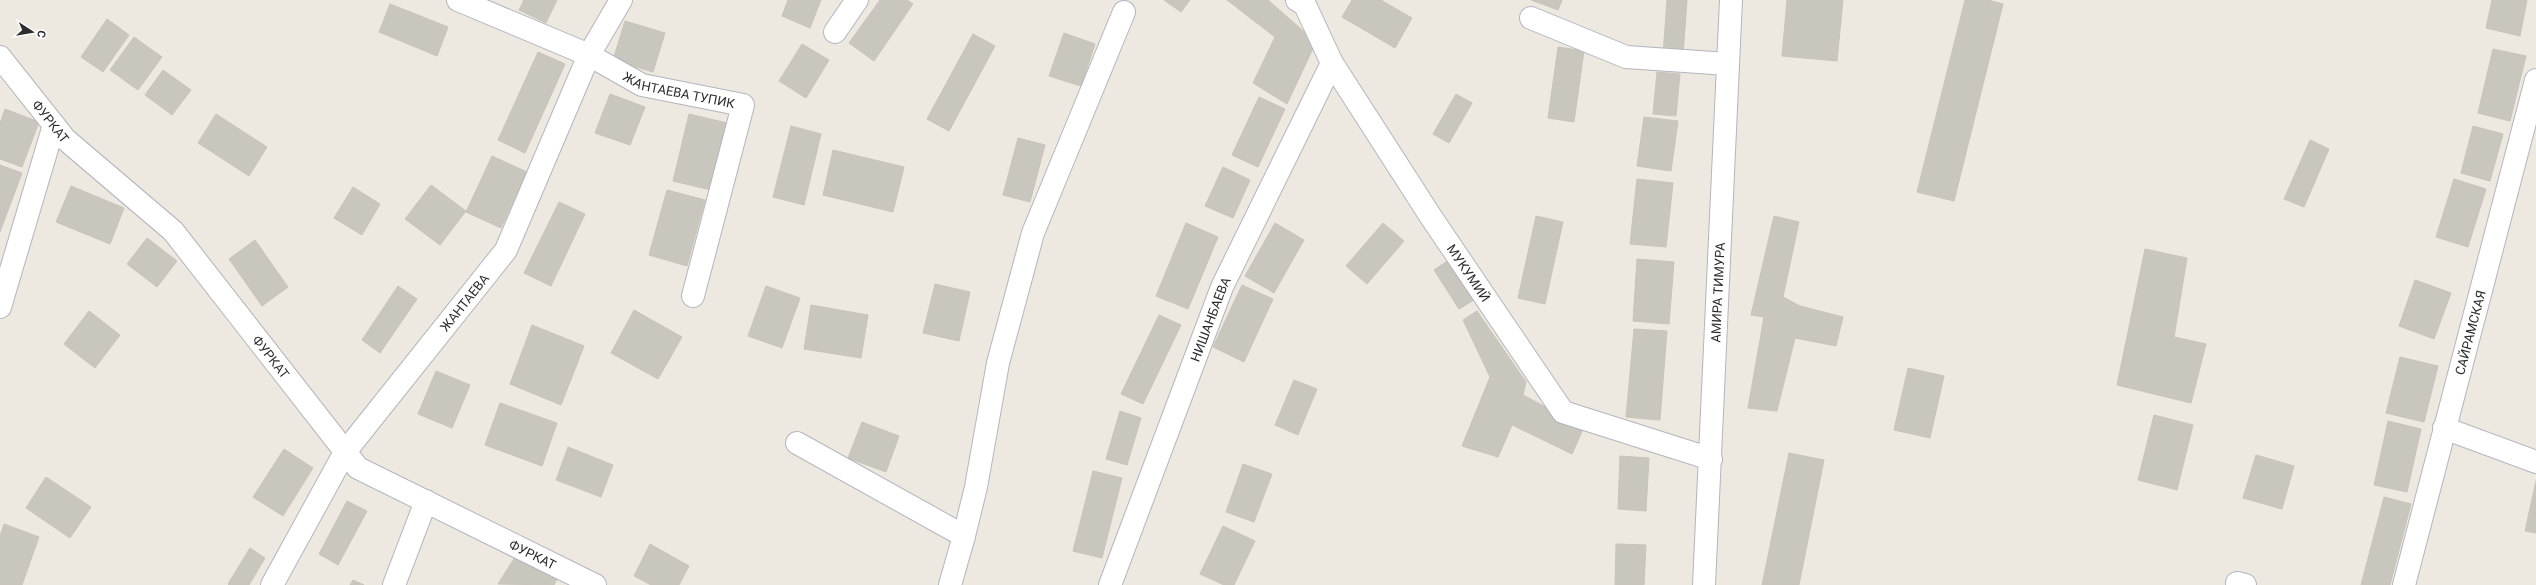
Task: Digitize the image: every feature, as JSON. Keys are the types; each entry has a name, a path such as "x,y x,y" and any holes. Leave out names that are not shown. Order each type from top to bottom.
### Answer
{"street":[{"name":"ЖАНТАЕВА ТУПИК","path":"458,0 589,55 642,85 743,105 693,296"},
{"name":"ЖАНТАЕВА","path":"272,585 345,452 506,250 589,55 621,0"},
{"path":"835,32 857,0"},
{"name":"МУКУМИЙ","path":"1297,0 1305,5 1332,63 1431,217 1563,412 1711,459"},
{"name":"АМИРА ТИМУРА","path":"1704,585 1731,0"},
{"path":"950,585 976,487 998,363 1033,233 1124,12"},
{"path":"1531,18 1626,57 1728,64"},
{"name":"ФУРКАТ","path":"0,57 65,139 173,231 358,468 595,585"},
{"name":"НИШАНБАЕВА","path":"1110,585 1222,287 1332,63"},
{"name":"САЙРАМСКАЯ","path":"2404,585 2536,80"},
{"path":"0,307 54,125"},
{"path":"2444,428 2536,462"},
{"path":"797,443 964,536"},
{"path":"394,585 426,501"}],"building":[{"path":"524,0 557,0 546,23 519,10"},
{"path":"788,0 821,0 810,28 782,16"},
{"path":"880,0 907,0 913,4 874,61 849,43"},
{"path":"1164,0 1190,0 1181,12"},
{"path":"1227,0 1268,0 1316,42 1287,104 1253,83 1275,37"},
{"path":"1352,0 1381,0 1412,18 1395,48 1342,17"},
{"path":"1531,0 1562,0 1558,10"},
{"path":"1667,0 1687,0 1683,56 1663,55"},
{"path":"1787,0 1843,0 1837,61 1782,56"},
{"path":"1965,0 1988,0 2003,4 1954,201 1917,192"},
{"path":"2492,0 2527,0 2520,36 2486,28"},
{"path":"390,4 448,27 437,56 379,32"},
{"path":"107,19 129,35 103,72 81,57"},
{"path":"625,21 665,33 653,72 613,60"},
{"path":"1064,33 1095,44 1081,86 1049,76"},
{"path":"973,34 995,46 949,131 927,119"},
{"path":"134,37 162,57 138,90 110,70"},
{"path":"802,44 829,60 806,98 779,81"},
{"path":"1558,47 1584,51 1574,122 1548,118"},
{"path":"2493,49 2526,56 2510,121 2478,113"},
{"path":"538,52 565,64 525,153 498,140"},
{"path":"163,70 191,90 172,115 145,95"},
{"path":"1657,72 1680,74 1676,116 1653,114"},
{"path":"610,94 645,107 630,145 595,133"},
{"path":"1456,94 1472,103 1449,143 1433,134"},
{"path":"1259,97 1285,109 1258,167 1232,155"},
{"path":"5,109 39,122 22,167 0,159 0,123"},
{"path":"216,114 267,147 249,176 198,143"},
{"path":"689,114 727,123 711,190 673,181"},
{"path":"1644,117 1678,121 1671,171 1637,166"},
{"path":"791,126 821,134 804,205 773,197"},
{"path":"2473,126 2503,134 2490,181 2461,173"},
{"path":"1018,138 1045,145 1030,202 1003,195"},
{"path":"2310,140 2329,149 2304,207 2284,199"},
{"path":"833,150 904,167 893,212 823,195"},
{"path":"492,156 527,172 501,228 466,212"},
{"path":"0,165 22,173 0,232"},
{"path":"1223,167 1250,180 1233,218 1205,206"},
{"path":"1637,179 1673,183 1666,247 1630,244"},
{"path":"2454,179 2486,189 2468,247 2436,237"},
{"path":"431,185 466,211 440,245 405,219"},
{"path":"71,186 124,208 110,244 56,222"},
{"path":"353,187 380,204 362,235 334,218"},
{"path":"667,190 705,200 687,266 649,255"},
{"path":"559,202 585,214 551,286 524,273"},
{"path":"1536,216 1563,222 1545,304 1518,298"},
{"path":"1774,216 1799,222 1783,297 1800,306 1843,317 1836,346 1795,338 1777,411 1748,408 1764,317 1751,315"},
{"path":"1186,223 1218,237 1188,309 1156,296"},
{"path":"1275,223 1304,240 1274,293 1245,276"},
{"path":"1383,223 1404,241 1367,284 1346,266"},
{"path":"147,238 177,261 157,287 127,264"},
{"path":"255,240 288,287 262,306 229,259"},
{"path":"2145,249 2187,258 2174,337 2206,344 2191,403 2117,385"},
{"path":"1452,258 1477,298 1459,309 1434,270"},
{"path":"1637,259 1674,262 1669,324 1633,321"},
{"path":"2415,280 2451,293 2434,339 2399,326"},
{"path":"935,284 970,292 959,341 923,333"},
{"path":"1242,285 1273,299 1244,362 1213,347"},
{"path":"398,286 417,299 380,353 362,340"},
{"path":"766,286 800,298 782,348 748,336"},
{"path":"811,305 868,315 861,358 804,349"},
{"path":"634,310 682,337 658,379 611,353"},
{"path":"89,311 120,335 95,368 64,344"},
{"path":"1477,311 1526,382 1523,395 1584,427 1572,454 1512,425 1498,457 1462,446 1490,377 1463,320"},
{"path":"1159,315 1181,325 1143,404 1121,394"},
{"path":"532,325 584,346 561,405 510,384"},
{"path":"1634,329 1667,331 1660,420 1626,417"},
{"path":"2400,357 2438,366 2424,422 2386,413"},
{"path":"1908,368 1944,376 1930,438 1894,430"},
{"path":"436,371 470,385 452,428 418,414"},
{"path":"1294,380 1317,389 1298,435 1275,425"},
{"path":"500,403 557,423 542,466 485,445"},
{"path":"1120,411 1141,418 1127,465 1106,459"},
{"path":"2154,415 2193,425 2177,490 2138,480"},
{"path":"2388,421 2421,429 2407,492 2374,485"},
{"path":"862,422 899,436 886,472 848,458"},
{"path":"568,447 613,465 601,497 556,480"},
{"path":"284,449 313,468 283,516 253,497"},
{"path":"1789,453 1824,460 1799,585 1762,585"},
{"path":"2256,455 2294,466 2282,509 2243,498"},
{"path":"1620,456 1649,458 1646,511 1618,509"},
{"path":"1243,464 1272,474 1254,522 1226,512"},
{"path":"1093,471 1122,478 1102,558 1073,551"},
{"path":"46,477 91,507 70,538 26,508"},
{"path":"2536,481 2536,533 2525,531"},
{"path":"2384,497 2411,504 2390,585 2361,585"},
{"path":"347,501 367,511 338,565 319,554"},
{"path":"4,524 39,537 22,585 0,585 0,536"},
{"path":"1223,526 1255,541 1234,585 1224,585 1200,574"},
{"path":"650,544 689,566 679,585 651,585 634,576"},
{"path":"1616,544 1646,545 1644,585 1615,585"},
{"path":"250,548 265,558 249,585 229,585 228,584"},
{"path":"517,554 557,579 554,585 498,584"},
{"path":"353,580 364,585 350,585"}]}
